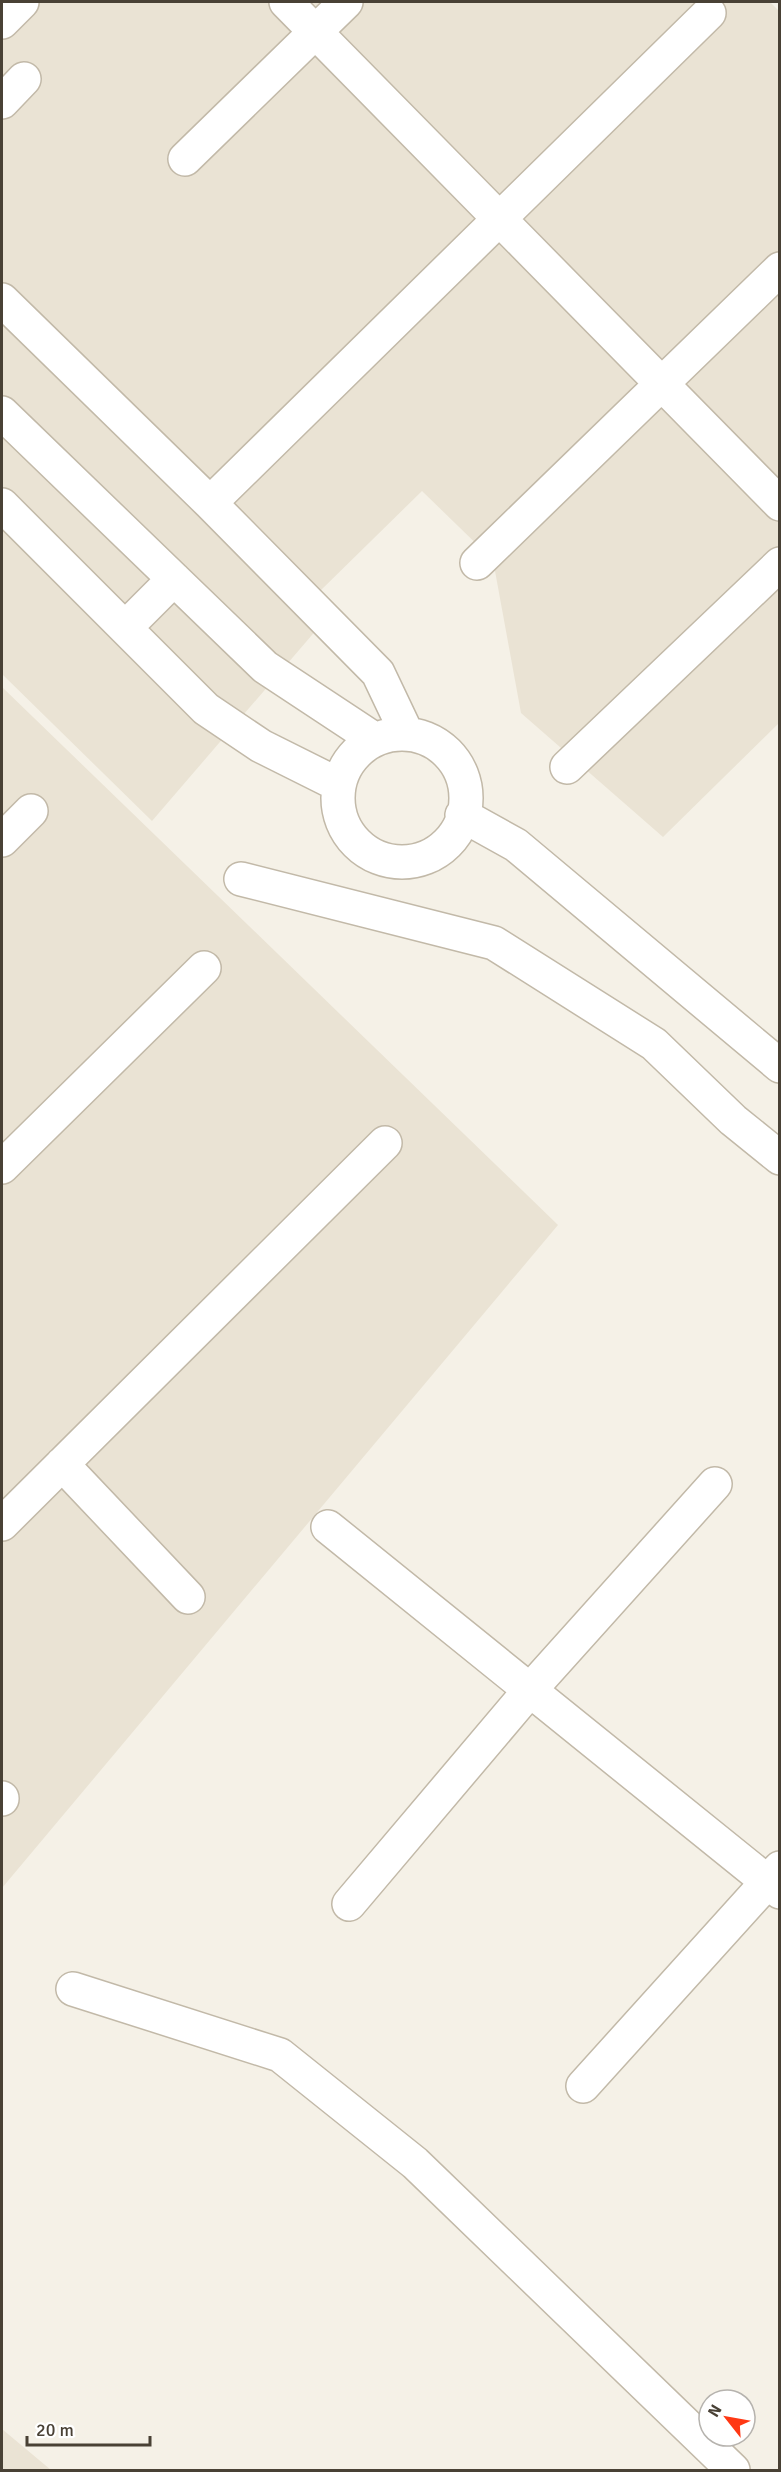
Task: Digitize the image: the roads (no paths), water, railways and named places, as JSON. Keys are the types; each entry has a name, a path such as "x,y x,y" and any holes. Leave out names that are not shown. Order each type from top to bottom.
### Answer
{"street":[{"path":"286,2 780,504"},
{"path":"185,159 346,2"},
{"path":"210,503 709,14"},
{"path":"2,102 24,79"},
{"path":"477,563 780,268"},
{"path":"2,300 210,503 378,673 407,734"},
{"path":"2,413 266,667 374,739"},
{"path":"2,505 206,709 261,747 339,785"},
{"path":"567,767 780,564"},
{"path":"125,628 174,579"},
{"path":"407,734 418,735 439,744 454,760 464,780 466,803 460,824 448,843 429,856 408,863 385,861 365,852 349,836 339,815 337,793 342,771 355,753 374,739 407,734"},
{"path":"2,840 31,811"},
{"path":"462,815 516,845 780,1065"},
{"path":"241,879 494,943 654,1044 733,1120 780,1158"},
{"path":"2,1167 204,968"},
{"path":"2,1524 385,1143"},
{"path":"62,1464 188,1597"},
{"path":"349,1904 530,1690 715,1484"},
{"path":"328,1527 530,1690 775,1881 584,2086"},
{"path":"73,1989 280,2055 414,2163 733,2470"}]}
